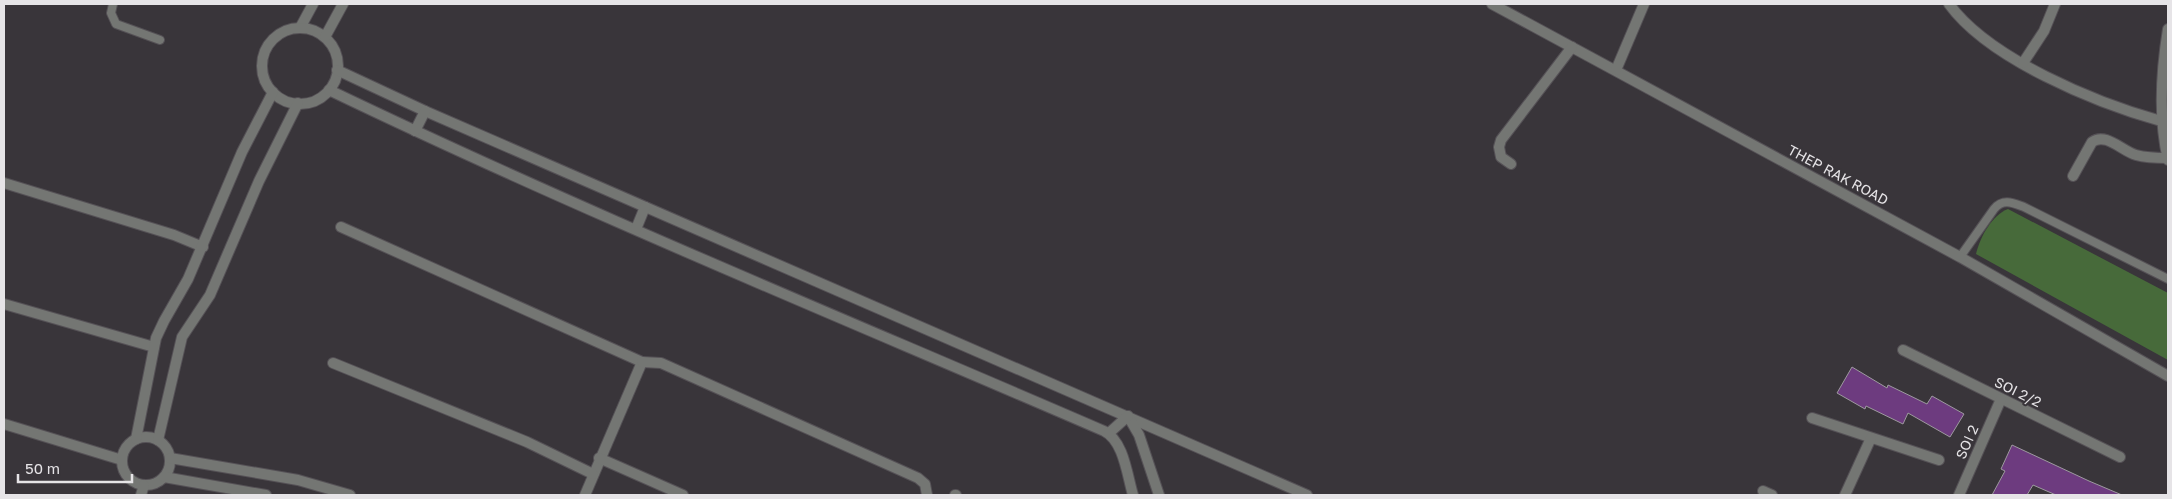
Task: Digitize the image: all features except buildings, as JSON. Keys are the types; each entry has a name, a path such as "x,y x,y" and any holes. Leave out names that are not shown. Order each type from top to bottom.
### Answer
{"street":[{"path":"300,28 313,4"},
{"path":"325,37 343,4"},
{"name":"THEP RAK ROAD","path":"1492,4 1960,257 2168,376"},
{"path":"1616,70 1644,4"},
{"path":"1949,4 1961,20 1991,44 2023,63 2103,103 2161,121"},
{"path":"2023,63 2044,31 2055,4"},
{"path":"300,28 309,29 325,37 336,55 336,77 329,90 318,99 305,103 292,102 279,97 269,88 263,75 262,60 267,47 275,36 287,30 300,28"},
{"path":"2073,176 2092,142 2097,139 2104,139 2133,154 2148,158 2168,159 2161,121 2163,68 2168,29"},
{"path":"1511,164 1500,157 1499,148 1501,140 1572,47"},
{"path":"337,70 425,111 1307,495"},
{"path":"329,90 415,131 636,229 1109,434 1119,448 1134,495"},
{"path":"136,439 154,347 164,321 180,297 242,152 273,92"},
{"path":"158,440 182,337 210,295 221,273 259,181 298,103"},
{"path":"415,131 425,111"},
{"path":"4,182 174,235 203,247"},
{"path":"636,229 645,207"},
{"path":"340,226 642,362 661,363 918,478 925,484 927,495"},
{"path":"4,304 154,347"},
{"name":"SOI 2/2","path":"1903,350 2120,457"},
{"path":"585,495 642,362"},
{"path":"333,363 528,442 593,474"},
{"name":"SOI 2","path":"1959,495 2001,399"},
{"path":"1109,434 1128,416"},
{"path":"1128,416 1140,435 1159,495"},
{"path":"1812,418 1939,460"},
{"path":"4,424 122,460"},
{"path":"143,437 158,440 168,450 170,458 170,465 164,477 159,482 143,490 131,479 123,467 122,460 126,448 136,439 143,437"},
{"path":"1845,495 1871,438"},
{"path":"170,458 298,480 350,495"},
{"path":"600,458 683,495"},
{"path":"164,477 266,495"}],"lane":[{"path":"114,4 111,13 116,24 160,40"},
{"path":"1960,257 1994,208 2001,203 2008,202 2024,207 2168,278"}],"green space":[{"path":"2008,209 2168,293 2168,360 1976,254 1987,227 1997,216"}]}
